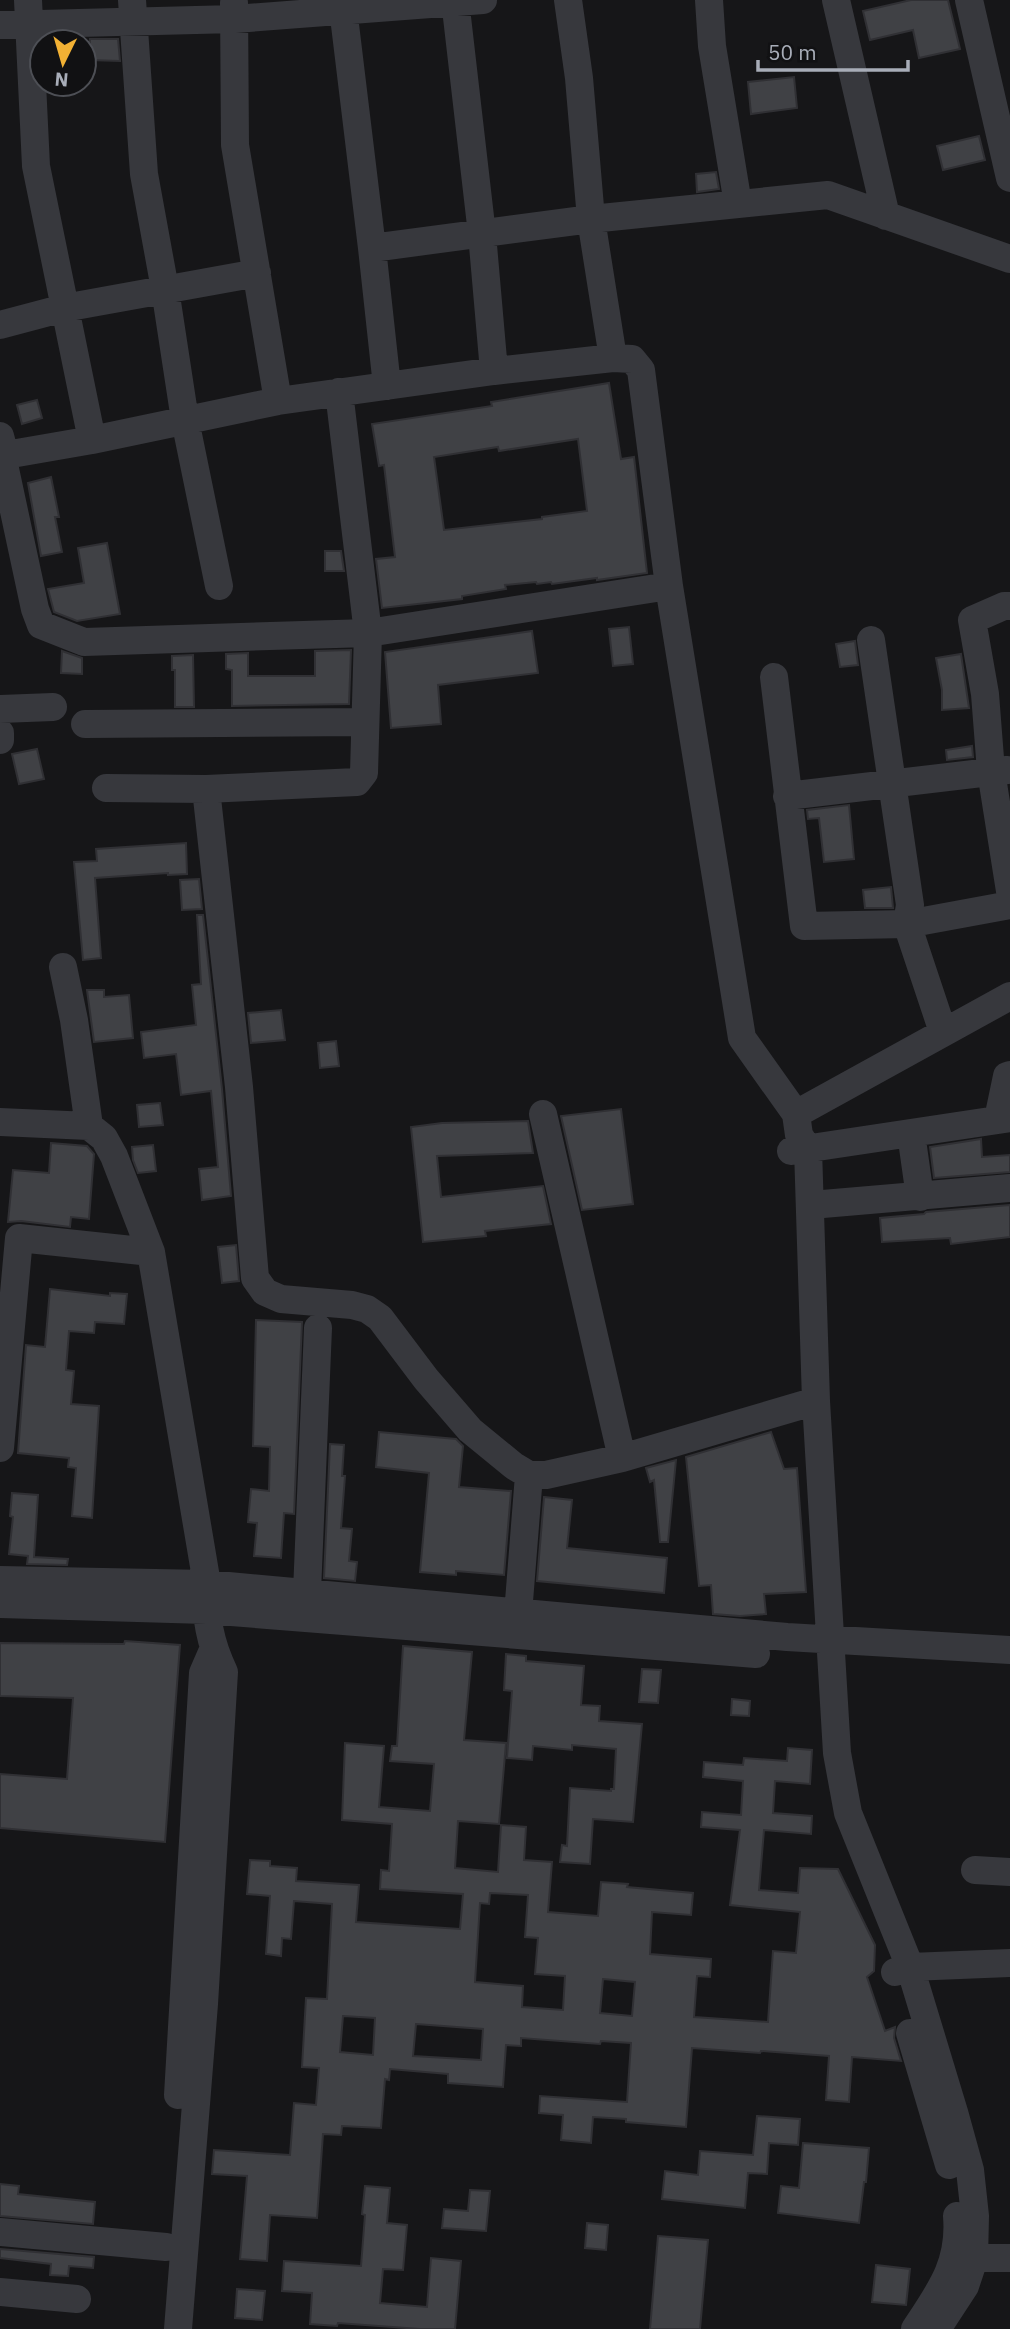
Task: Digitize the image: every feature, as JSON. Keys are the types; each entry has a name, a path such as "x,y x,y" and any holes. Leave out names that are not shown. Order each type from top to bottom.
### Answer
{"street":[{"path":"0,25 28,12 234,10 483,0"},
{"path":"568,0 579,78 592,219 613,358"},
{"path":"709,0 712,46 738,205"},
{"path":"836,0 886,216"},
{"path":"969,0 1010,178"},
{"path":"455,2 482,234 494,371"},
{"path":"342,5 387,386"},
{"path":"234,10 235,145 278,401"},
{"path":"133,11 144,174 185,420 219,586"},
{"path":"28,12 36,166 92,440"},
{"path":"372,248 592,219 828,195 1010,259"},
{"path":"0,325 64,308 257,273"},
{"path":"669,586 368,633 84,642 41,625 35,609 2,449 92,440 278,401 339,392 494,371 613,358 632,359 641,370 669,586 743,1038 799,1137 811,1205 806,1404"},
{"path":"106,788 206,789 357,782 364,773 368,633 339,392"},
{"path":"1010,606 972,620 1000,770 1010,891"},
{"path":"871,640 909,905 907,924 943,1032"},
{"path":"774,677 804,926 907,924 1010,905"},
{"path":"0,709 52,708"},
{"path":"85,724 364,722"},
{"path":"0,733 0,740"},
{"path":"787,796 1000,770"},
{"path":"206,789 239,1087 255,1278 265,1292 281,1300 352,1305 367,1309 380,1318 426,1379 470,1430 529,1475 546,1475 622,1458 806,1404"},
{"path":"64,967 89,1126"},
{"path":"799,1137 943,1032 1010,996"},
{"path":"799,1137 911,1132 1004,1118 1007,1076 1010,1075"},
{"path":"543,1115 622,1458"},
{"path":"0,1122 89,1126 104,1138 114,1156 151,1252 213,1650 225,1672 194,2003 184,2145 178,2329"},
{"path":"911,1132 920,1197"},
{"path":"799,1137 806,1404 823,1649 819,1759 832,1821 901,1970 952,2175 964,2258 965,2286 937,2329"},
{"path":"811,1205 1010,1188"},
{"path":"0,1448 19,1237 151,1252"},
{"path":"307,1592 318,1328"},
{"path":"518,1614 529,1475"},
{"path":"0,1580 823,1649 1010,1650"},
{"path":"0,1604 307,1592 1010,1668"},
{"path":"975,1870 1010,1872"},
{"path":"901,1970 1010,1963"},
{"path":"159,2329 166,2247 184,2145"},
{"path":"0,2232 166,2247"},
{"path":"964,2258 1010,2258"},
{"path":"915,2329 964,2258"},
{"path":"0,2292 77,2299"}],"building":[{"path":"911,0 948,0 960,49 919,58 913,30 870,40 863,11"},
{"path":"98,39 118,39 120,61 98,60"},
{"path":"794,77 797,108 751,114 748,82"},
{"path":"979,136 985,160 943,170 937,146"},
{"path":"716,172 719,189 697,192 696,174"},
{"path":"609,383 621,459 634,457 647,573 552,584 536,582 505,585 506,589 462,596 462,599 382,608 376,559 395,557 384,465 379,466 372,424 492,406 491,402","holes":["578,439 587,511 444,530 434,457 498,447 499,451"]},
{"path":"37,400 42,418 22,424 17,405"},
{"path":"51,477 59,517 55,517 62,552 41,556 28,483"},
{"path":"107,543 120,614 77,621 54,612 48,589 84,583 78,548"},
{"path":"325,551 341,551 344,571 325,571"},
{"path":"629,627 633,664 613,666 609,629"},
{"path":"532,631 538,673 438,685 441,724 391,728 385,652"},
{"path":"855,641 858,665 840,667 836,644"},
{"path":"351,650 349,704 232,706 232,670 226,669 226,654 248,653 248,676 315,676 315,651"},
{"path":"62,651 82,658 82,674 61,673"},
{"path":"961,654 969,708 942,710 942,690 936,658"},
{"path":"193,655 194,707 175,707 175,670 172,670 172,656"},
{"path":"972,746 973,757 947,760 946,750"},
{"path":"37,749 44,779 19,784 12,754"},
{"path":"849,805 854,859 824,862 819,818 808,819 807,810"},
{"path":"186,843 187,874 95,878 101,958 83,960 74,862 97,861 96,849"},
{"path":"199,879 202,909 182,910 180,880"},
{"path":"891,887 893,908 865,908 863,890"},
{"path":"197,915 203,915 231,1196 202,1200 199,1169 218,1167 211,1091 181,1095 176,1054 144,1058 141,1032 196,1025 192,985 201,984"},
{"path":"87,990 104,990 104,997 129,995 133,1038 94,1042"},
{"path":"281,1010 285,1040 251,1043 248,1013"},
{"path":"336,1041 339,1066 320,1068 318,1043"},
{"path":"160,1103 163,1125 139,1127 137,1105"},
{"path":"621,1109 633,1204 582,1210 561,1116"},
{"path":"528,1121 533,1153 437,1156 441,1197 543,1186 551,1224 485,1231 486,1236 423,1242 411,1127 442,1123"},
{"path":"981,1139 982,1157 1010,1155 1010,1172 934,1178 930,1147"},
{"path":"51,1143 87,1146 94,1154 89,1219 71,1217 70,1227 8,1222 13,1170 49,1173"},
{"path":"153,1145 156,1171 138,1173 132,1147"},
{"path":"1010,1205 1010,1237 951,1244 950,1238 882,1242 880,1218"},
{"path":"236,1245 239,1281 222,1283 218,1247"},
{"path":"50,1289 110,1296 110,1293 127,1294 124,1324 95,1322 94,1333 69,1331 66,1370 74,1371 71,1404 99,1406 92,1518 72,1516 76,1468 68,1467 69,1458 18,1453 26,1345 45,1347"},
{"path":"256,1320 302,1322 294,1514 284,1513 281,1558 254,1556 257,1523 248,1522 251,1489 269,1491 270,1447 253,1446"},
{"path":"379,1432 456,1439 463,1446 459,1487 511,1491 504,1575 456,1571 456,1575 420,1572 429,1473 376,1467"},
{"path":"771,1432 784,1469 797,1468 806,1592 764,1594 766,1614 713,1614 711,1585 699,1586 686,1457"},
{"path":"330,1444 344,1445 342,1476 345,1476 341,1528 352,1529 349,1561 357,1562 355,1581 324,1578"},
{"path":"676,1460 668,1542 660,1542 654,1480 650,1482 646,1468"},
{"path":"12,1493 38,1495 34,1557 68,1559 67,1565 27,1564 28,1556 9,1554 13,1517 10,1516"},
{"path":"544,1497 572,1500 567,1548 667,1558 664,1593 537,1581"},
{"path":"125,1641 180,1645 165,1842 0,1828 0,1774 67,1779 73,1698 0,1696 0,1643 124,1644"},
{"path":"403,1646 472,1652 464,1740 506,1743 499,1824 458,1821 455,1868 498,1872 501,1825 526,1827 524,1860 552,1862 548,1912 598,1916 601,1882 693,1893 691,1915 652,1912 650,1954 711,1959 710,1977 697,1976 694,2017 768,2022 773,1951 796,1953 800,1912 730,1905 740,1830 701,1827 702,1812 741,1815 743,1781 703,1777 704,1762 743,1765 744,1758 787,1761 788,1748 812,1750 810,1784 775,1781 773,1813 812,1816 811,1834 764,1830 759,1890 798,1893 800,1868 838,1869 875,1945 874,1971 867,1977 885,2031 895,2027 894,2038 901,2061 852,2057 849,2102 826,2100 829,2056 692,2048 686,2127 593,2117 591,2143 561,2140 563,2115 539,2113 540,2096 627,2102 631,2043 601,2041 600,2044 521,2038 521,2046 506,2045 503,2087 448,2083 448,2074 390,2069 389,2080 385,2079 381,2128 342,2126 341,2135 323,2134 317,2218 270,2215 267,2261 240,2259 247,2176 212,2174 214,2150 290,2155 294,2103 316,2105 319,2068 302,2067 306,1998 327,1999 332,1904 294,1901 291,1939 282,1938 281,1956 266,1954 270,1896 247,1894 250,1860 270,1861 270,1866 297,1868 296,1881 359,1885 356,1922 460,1929 463,1894 380,1889 381,1870 389,1871 392,1824 342,1820 345,1743 384,1746 379,1807 430,1811 434,1764 390,1761 392,1746 397,1746","holes":["490,1893 528,1895 525,1937 538,1938 535,1974 565,1976 563,2010 522,2007 523,1986 475,1982 480,1903 489,1904","603,1979 635,1982 632,2016 600,2013","343,2016 375,2018 373,2055 340,2052","416,2024 483,2029 481,2060 413,2056"]},
{"path":"506,1654 526,1656 526,1661 584,1666 581,1705 600,1706 599,1721 642,1724 633,1822 593,1819 590,1864 560,1862 562,1845 567,1846 570,1788 614,1789 616,1749 572,1745 572,1750 533,1746 532,1760 507,1758 512,1691 504,1690"},
{"path":"642,1669 661,1670 658,1703 639,1702"},
{"path":"732,1699 750,1701 749,1716 731,1715"},
{"path":"757,2116 800,2119 798,2145 769,2143 767,2174 748,2173 745,2208 662,2199 665,2171 698,2175 700,2151 753,2155"},
{"path":"803,2143 869,2148 859,2223 778,2213 781,2186 799,2188"},
{"path":"0,2184 19,2186 18,2194 95,2202 93,2224 0,2216"},
{"path":"365,2186 390,2188 387,2223 407,2225 403,2270 383,2269 380,2303 427,2307 431,2258 461,2261 455,2329 310,2324 312,2293 282,2291 284,2261 361,2266"},
{"path":"470,2190 490,2191 486,2231 442,2228 444,2209 468,2211"},
{"path":"587,2223 608,2225 606,2250 585,2248"},
{"path":"658,2236 708,2240 700,2329 650,2329"},
{"path":"0,2249 94,2257 93,2268 69,2266 68,2276 50,2275 51,2264 0,2258"},
{"path":"876,2265 910,2269 906,2305 872,2302"},
{"path":"237,2289 265,2291 262,2320 235,2318"}]}
